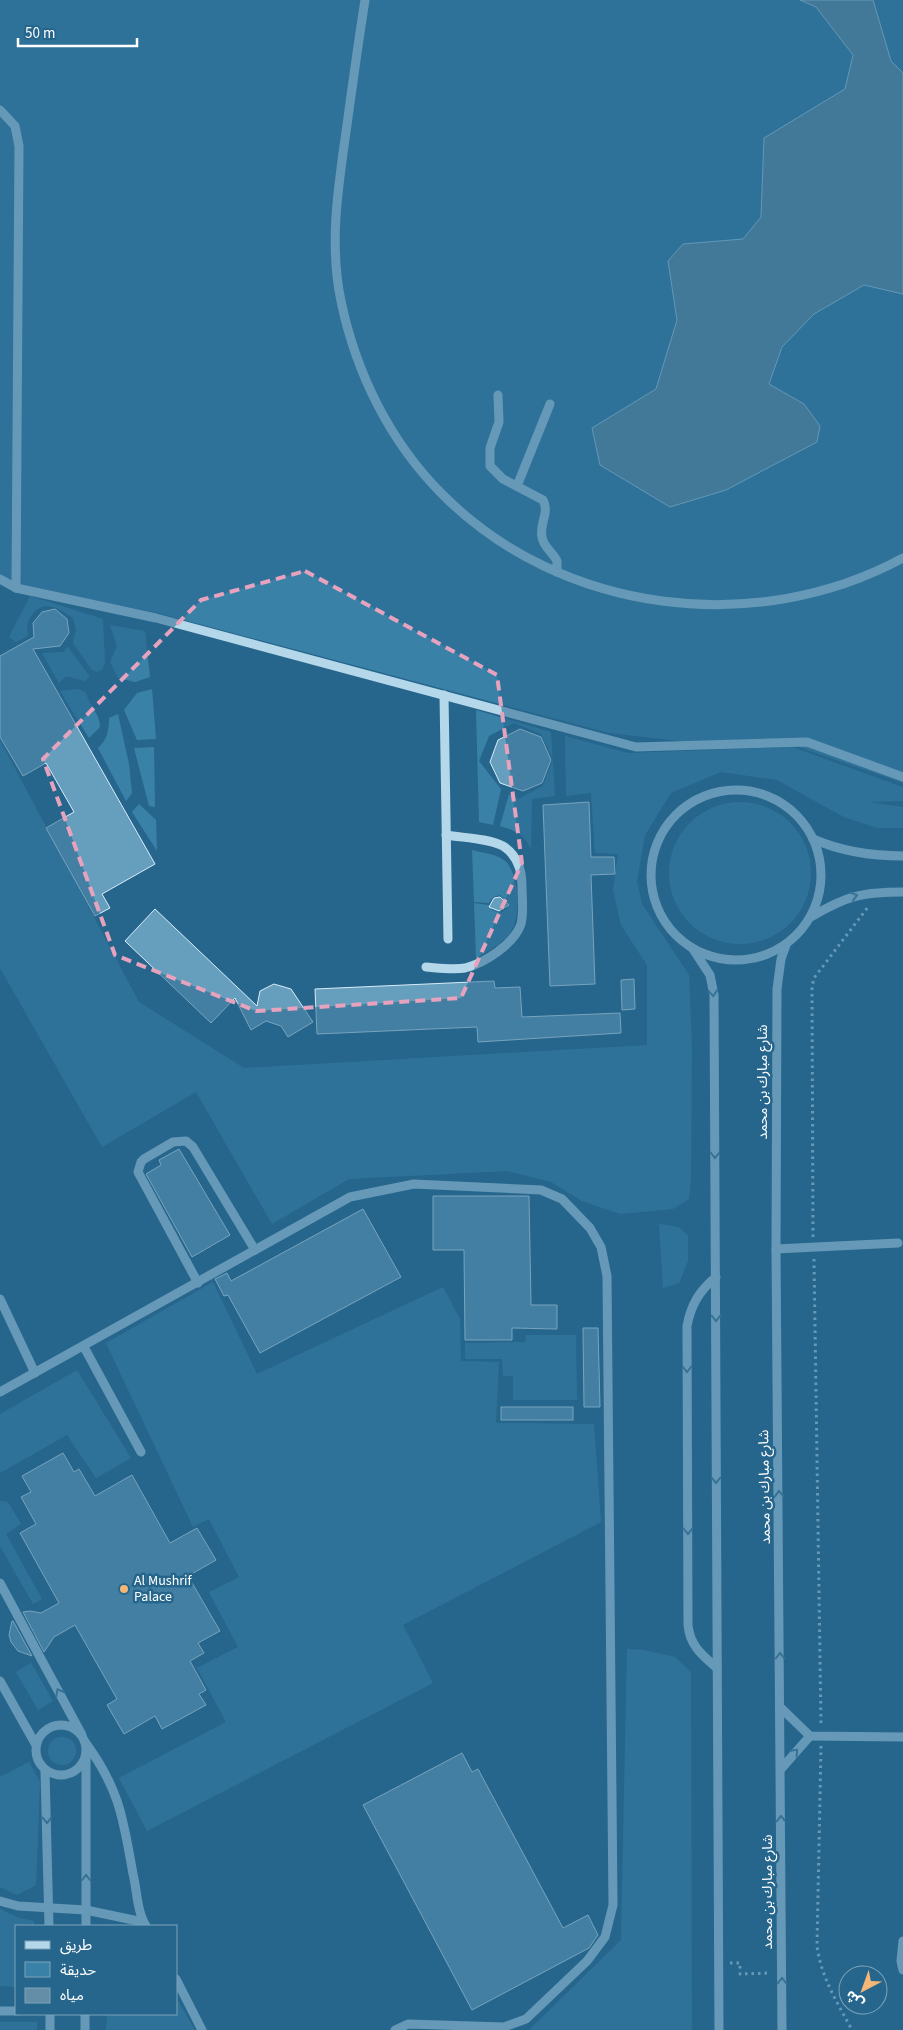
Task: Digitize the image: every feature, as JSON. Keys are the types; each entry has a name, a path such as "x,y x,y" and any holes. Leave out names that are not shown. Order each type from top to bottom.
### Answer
{"street":[{"path":"364,0 335,221 339,289 354,350 376,404 423,474 441,494 481,529 503,544 557,572 615,592 644,598 708,605 740,605 779,601 832,588 861,578 903,558"},
{"path":"0,110 15,126 19,146 16,588"},
{"path":"498,395 499,422 490,448 490,466 502,480 540,498 545,504 541,535 546,547 557,561 557,572"},
{"path":"517,486 550,404"},
{"path":"0,579 16,588 156,618 636,747 807,742 903,777"},
{"path":"444,695 448,939"},
{"path":"693,950 716,958 741,961 764,956 786,945 800,932 811,917 820,892 821,864 813,838 796,815 772,798 744,790 716,792 689,803 668,823 654,848 650,877 656,906 671,931 693,950 710,975 714,995 719,2030"},
{"path":"426,967 455,969 475,964 507,944 518,930 521,922 522,876 520,867 510,852 495,843 446,834"},
{"path":"813,838 837,849 855,853 903,856"},
{"path":"811,917 834,903 857,894 903,892"},
{"name":"شارع مبارك بن محمد","path":"782,2030 776,1249 777,990 781,959 786,945"},
{"path":"198,1283 138,1172 144,1159 173,1142 186,1141 193,1147 255,1250"},
{"path":"0,1392 84,1347 350,1196 414,1184 541,1190 562,1199 590,1228 601,1248 607,1276 613,1904 605,1937 587,1961 526,2019 504,2027 408,2024 396,2030"},
{"path":"776,1249 898,1244"},
{"path":"716,1277 706,1284 696,1298 687,1326 689,1633 696,1649 717,1668"},
{"path":"0,1299 35,1373"},
{"path":"84,1347 141,1452"},
{"path":"0,1583 83,1739 86,1756 86,1925"},
{"path":"0,1680 36,1745 37,1760 46,1771 59,1776 73,1773 79,1769 86,1756"},
{"path":"781,1708 810,1736"},
{"path":"0,1900 18,1906 86,1910 144,1924 122,1814 108,1776 76,1729 60,1725 44,1731 36,1745"},
{"path":"781,1769 810,1736 903,1737"},
{"path":"46,1771 49,1925"},
{"path":"903,1941 901,1961 903,1970"},
{"path":"178,1983 202,2030"},
{"path":"0,2011 15,2011"},
{"path":"50,2015 50,2030"},
{"path":"85,2015 85,2030"}],"path":[{"path":"852,2030 825,1979 819,1963 817,1946 821,1735 812,987 814,978 881,892"},
{"path":"719,1963 740,1963 740,1974 782,1973"}],"highlighted area":[{"path":"305,571 497,675 522,863 461,998 256,1011 115,955 43,759 201,600"}],"green space":[{"path":"0,0 903,0 903,783 787,743 706,744 609,733 154,612 0,584"},
{"path":"30,596 103,619 105,663 102,670 96,672 91,669 73,643 76,629 73,618 53,607 41,607 31,616 27,624 28,636 16,642 9,637"},
{"path":"110,625 145,631 150,677 135,682 118,678 110,662 117,646"},
{"path":"68,647 90,677 84,681 66,676 59,683 42,653 63,652"},
{"path":"79,689 86,693 100,722 100,727 89,738 60,691"},
{"path":"152,689 156,739 137,740 124,710 137,693"},
{"path":"476,710 551,732 553,758 541,734 514,723 489,736 479,761 501,789 493,825 479,822"},
{"path":"118,714 129,764 132,793 126,801 98,748 104,742 107,735 109,718"},
{"path":"565,736 628,753 792,747 903,787 903,801 868,802 903,807 903,828 877,828 844,817 777,780 721,772 671,793 645,835 637,881 642,904 689,975 692,1048 691,1177 689,1199 673,1209 620,1214 582,1201 551,1182 508,1171 349,1179 272,1224 196,1092 102,1147 0,968 0,740 139,1002 244,1068 647,1045 647,965 621,925 613,890 618,854 595,853 591,793 566,796"},
{"path":"154,747 155,807 149,806 134,748"},
{"path":"553,760 555,796 532,799 531,850 523,837 500,826 509,794 518,799 543,786"},
{"path":"740,802 767,808 779,814 790,823 799,834 805,846 811,873 805,900 799,912 790,923 779,932 767,938 740,944 713,938 701,932 690,923 681,912 675,900 669,873 675,846 681,834 690,823 701,814 713,808"},
{"path":"139,804 156,820 157,851 132,812"},
{"path":"472,850 494,855 505,861 514,876 517,898 516,920 513,929 497,945 476,959 474,903 489,905 492,910 500,913 507,909 507,902 500,895 493,897 489,903 474,902"},
{"path":"659,1224 679,1227 688,1236 688,1261 679,1283 663,1288"},
{"path":"213,1282 257,1374 443,1287 460,1319 461,1361 499,1362 496,1423 594,1424 601,1522 403,1625 433,1683 147,1831 119,1778 226,1722 197,1668 238,1647 209,1592 239,1577 209,1519 193,1527 106,1343"},
{"path":"526,1335 576,1335 577,1400 513,1400 513,1376 503,1376 502,1359 465,1359 465,1343 525,1342"},
{"path":"77,1370 131,1458 96,1478 67,1435 0,1473 0,1414"},
{"path":"0,1501 8,1502 21,1524 6,1534 42,1599 33,1604 0,1546"},
{"path":"627,1649 644,1650 675,1657 691,1672 692,2030 529,2030 621,1940"},
{"path":"31,1663 53,1701 38,1710 16,1672"},
{"path":"62,1737 72,1741 76,1751 72,1761 62,1765 52,1761 48,1751 52,1741"},
{"path":"29,1762 40,1782 36,1885 17,1895 0,1887 0,1777"},
{"path":"0,1909 19,1918 34,1921 34,1925 15,1925 15,1987 0,1986"},
{"path":"178,2001 195,2030 106,2030 107,2015 178,2015"},
{"path":"0,2022 37,2022 37,2030 0,2030"}],"water":[{"path":"800,0 873,0 891,61 903,73 903,294 864,285 814,314 782,347 769,384 804,404 820,426 817,442 726,490 670,507 600,465 592,428 656,389 677,320 668,261 683,244 743,239 761,217 764,138 845,89 853,55 816,7"}],"building":[{"path":"55,609 67,619 69,633 60,646 33,649 155,864 102,894 110,908 95,916 46,828 74,812 46,763 23,776 0,737 0,656 34,637 33,623 42,612"},
{"path":"520,729 541,737 551,760 542,783 523,791 500,783 490,762 498,740"},
{"path":"589,802 591,857 614,857 615,874 591,875 595,984 550,986 543,805"},
{"path":"500,897 509,905 499,911 489,907 494,898"},
{"path":"155,909 257,1006 260,991 274,984 291,989 313,1022 288,1037 281,1026 266,1021 251,1030 235,998 211,1023 125,941"},
{"path":"634,979 635,1009 622,1010 621,980"},
{"path":"494,981 495,988 520,987 522,1017 620,1013 621,1033 478,1042 477,1027 317,1034 315,989"},
{"path":"179,1149 230,1235 192,1257 146,1174 161,1165 159,1160"},
{"path":"433,1196 529,1196 531,1305 557,1305 557,1329 512,1328 512,1340 465,1340 464,1250 433,1250"},
{"path":"363,1209 401,1277 260,1353 228,1295 224,1296 215,1279 227,1273 231,1281"},
{"path":"583,1328 598,1328 600,1407 584,1407"},
{"path":"501,1407 573,1407 573,1420 501,1420"},
{"name":"Al Mushrif Palace","path":"63,1453 74,1472 79,1469 95,1496 132,1475 170,1543 197,1528 216,1560 188,1576 220,1631 198,1643 204,1653 190,1661 206,1690 199,1694 206,1705 162,1729 155,1716 124,1734 107,1705 117,1699 75,1625 54,1637 44,1652 23,1612 41,1613 59,1603 20,1533 36,1524 21,1497 31,1492 22,1476"},
{"path":"12,1621 32,1656 18,1651 11,1642 9,1635"},
{"path":"462,1753 472,1772 478,1769 563,1928 588,1915 598,1935 589,1948 472,2010 363,1805"}],"place":[{"name":"Al Mushrif Palace","path":"124,1589"}]}
